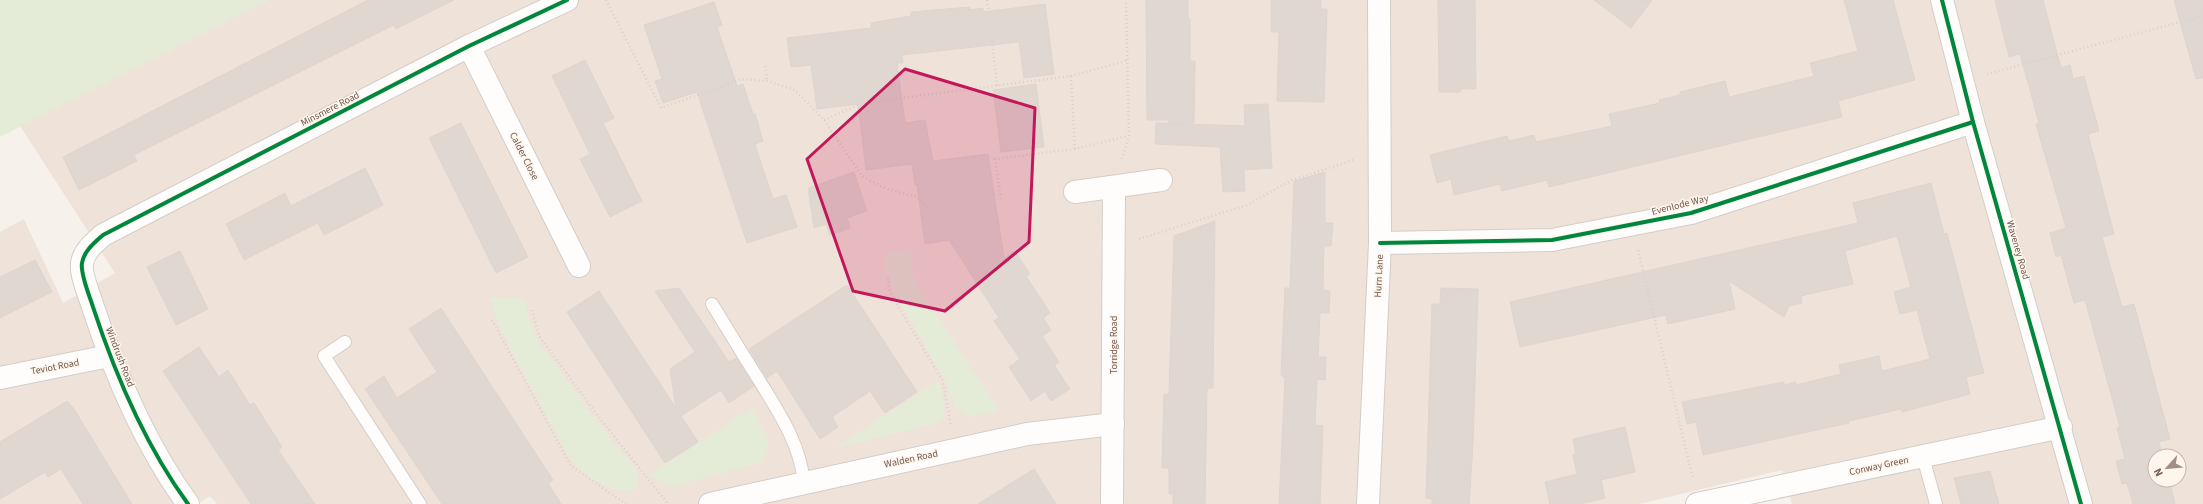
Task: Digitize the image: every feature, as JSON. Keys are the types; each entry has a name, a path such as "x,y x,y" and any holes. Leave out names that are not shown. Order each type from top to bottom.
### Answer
{"street":[{"name":"Minsmere Road","path":"103,235 469,46 567,0"},
{"name":"Hurn Lane","path":"1368,504 1380,243 1379,0"},
{"name":"Waveney Road","path":"1942,0 1973,122 2061,427 2081,504"},
{"name":"Calder Close","path":"469,46 579,266"},
{"name":"Evenlode Way","path":"1380,243 1552,240 1691,213 1973,122"},
{"path":"1075,192 1161,180"},
{"name":"Torridge Road","path":"1112,504 1114,186"},
{"name":"Windrush Road","path":"103,235 87,250 81,264 86,287 109,356 132,411 176,488 188,504"},
{"name":"Teviot Road","path":"0,378 109,356"},
{"name":"Walden Road","path":"710,504 1027,434 1113,424"},
{"name":"Conway Green","path":"1698,504 2061,427"}],"lane":[{"path":"712,304 784,421 797,446 803,464 804,483"},
{"path":"345,342 324,356 420,504"},
{"path":"1923,457 1936,504"}],"path":[{"path":"606,0 661,108 742,79 767,81 795,90 824,120 862,176 887,189 917,197 927,208"},
{"path":"987,0 988,12"},
{"path":"1114,186 1129,136 1126,61 1126,0"},
{"path":"1963,81 2203,16"},
{"path":"992,41 997,86"},
{"path":"824,120 863,103 1070,76 1126,61"},
{"path":"765,66 767,81"},
{"path":"1070,76 1075,149"},
{"path":"1002,199 996,159 1075,149 1129,136"},
{"path":"1114,247 1247,205 1292,180 1353,160 1380,157"},
{"path":"1631,225 1698,504"},
{"path":"888,278 889,289 894,299 942,380 955,450"},
{"path":"532,310 539,336 598,416 668,504"},
{"path":"492,320 571,466 626,504"}],"highlighted area":[{"path":"905,69 1035,108 1029,242 945,311 853,291 807,159"}],"shaded area":[{"path":"268,0 2203,0 2203,504 1792,504 1782,470 1639,504 217,504 210,496 198,504 0,504 0,232 24,219 63,303 115,273 20,126"}],"green space":[{"path":"0,0 268,0 0,137"},
{"path":"909,249 912,269 917,285 999,411 968,417 955,407 945,379 891,285 891,275 885,274 886,253"},
{"path":"490,298 524,299 529,318 538,341 595,420 638,472 638,486 631,490 622,491 613,488 593,479 571,460 502,332"},
{"path":"938,381 944,402 944,412 941,422 835,448"},
{"path":"751,409 768,439 768,450 760,463 677,485 668,485 649,475"}],"building":[{"path":"368,0 454,0 396,29 394,25 134,155 137,161 79,190 63,157"},
{"path":"1146,0 1188,0 1188,19 1190,19 1190,61 1195,61 1194,123 1169,123 1169,120 1147,120"},
{"path":"1271,0 1321,0 1321,9 1327,9 1324,102 1277,101 1279,32 1271,32"},
{"path":"1438,0 1475,0 1476,89 1461,89 1460,92 1439,92"},
{"path":"1594,0 1652,0 1631,28"},
{"path":"1844,0 1893,0 1915,80 1838,101 1842,117 1549,187 1547,180 1502,191 1500,184 1454,195 1451,179 1437,183 1430,155 1507,136 1509,141 1534,135 1536,142 1612,126 1609,114 1660,103 1659,100 1680,95 1680,92 1725,81 1729,97 1814,76 1810,63 1858,51"},
{"path":"1995,0 2043,0 2061,68 2070,65 2073,79 2084,76 2099,131 2088,134 2114,234 2102,237 2122,307 2134,304 2170,439 2159,442 2160,448 2147,448 2147,488 2171,488 2175,504 2133,504 2127,483 2122,484 2116,461 2125,459 2117,428 2120,427 2085,300 2074,303 2061,255 2056,257 2050,233 2066,228 2036,124 2039,123 2020,54 2009,57"},
{"path":"2174,0 2203,0 2203,78 2196,79"},
{"path":"714,2 722,25 717,27 737,86 743,84 753,114 755,114 763,141 755,144 773,199 786,195 797,227 747,243 697,92 663,103 655,81 662,79 644,25"},
{"path":"1045,4 1054,74 1024,78 1019,42 902,55 903,63 897,63 905,123 925,120 933,161 988,154 1004,258 1015,251 1030,274 1026,276 1050,313 1043,318 1051,330 1042,336 1059,362 1054,365 1070,389 1051,401 1045,391 1031,401 1009,367 1020,359 994,321 999,318 949,240 925,244 917,185 915,185 912,164 866,170 858,104 817,109 811,65 791,67 787,38 871,28 871,23 911,16 911,12 970,7 970,10 983,8 983,12"},
{"path":"585,60 614,118 603,123 642,201 610,217 580,159 590,154 552,76"},
{"path":"1036,84 1044,147 1001,152 993,90"},
{"path":"1268,104 1272,168 1244,170 1245,191 1223,192 1220,147 1155,144 1156,123 1245,126 1244,105"},
{"path":"461,123 528,257 496,273 429,138"},
{"path":"365,168 383,205 324,235 318,223 244,260 226,224 285,193 291,206"},
{"path":"854,172 867,211 847,218 850,228 830,235 826,224 814,228 808,188"},
{"path":"1325,172 1325,223 1333,223 1331,246 1324,246 1323,290 1330,291 1329,313 1320,313 1318,357 1326,357 1325,380 1317,379 1315,425 1323,426 1320,504 1279,504 1285,378 1281,375 1285,288 1290,288 1294,181"},
{"path":"1931,183 1944,234 1947,233 1984,373 1966,377 1970,394 1902,412 1901,409 1849,421 1849,423 1703,455 1696,422 1687,424 1682,402 1784,382 1784,385 1796,382 1796,385 1841,374 1839,365 1879,356 1882,371 1930,359 1917,310 1900,314 1894,292 1911,287 1897,236 1845,251 1853,284 1801,296 1802,303 1789,306 1784,317 1729,281 1735,309 1668,324 1666,315 1520,347 1510,302 1858,223 1853,203"},
{"path":"1215,221 1213,388 1207,388 1205,504 1173,504 1173,494 1169,494 1169,468 1162,468 1164,394 1169,394 1174,236"},
{"path":"180,251 208,309 176,325 147,267"},
{"path":"35,260 52,292 0,318 0,277"},
{"path":"847,285 917,392 885,413 870,391 832,417 838,427 820,439 777,371 767,378 749,349"},
{"path":"679,288 729,362 736,358 754,386 729,403 721,390 681,416 698,442 665,463 567,312 599,291 676,408 670,369 695,352 655,291"},
{"path":"1441,288 1478,289 1473,444 1469,504 1432,504 1432,499 1426,498 1432,304 1440,304"},
{"path":"441,308 553,480 548,483 561,504 442,504 365,389 384,376 397,398 437,372 409,329"},
{"path":"199,347 219,377 228,370 250,405 254,403 282,447 278,450 315,504 251,504 163,371"},
{"path":"67,401 74,409 132,504 83,504 61,469 48,477 45,472 0,499 0,442"},
{"path":"1625,427 1635,472 1601,480 1605,498 1580,504 1550,504 1545,482 1577,474 1573,455 1576,454 1573,439"},
{"path":"1034,469 1056,504 978,504"},
{"path":"1990,471 1999,504 1961,504 1954,478"}],"cycle path":[{"path":"188,504 158,458 122,385 102,333 82,273 82,263 87,251 103,235 469,46 567,0"},
{"path":"1942,0 1973,122 2081,504"},
{"path":"1380,243 1552,240 1691,213 1973,122"}]}
